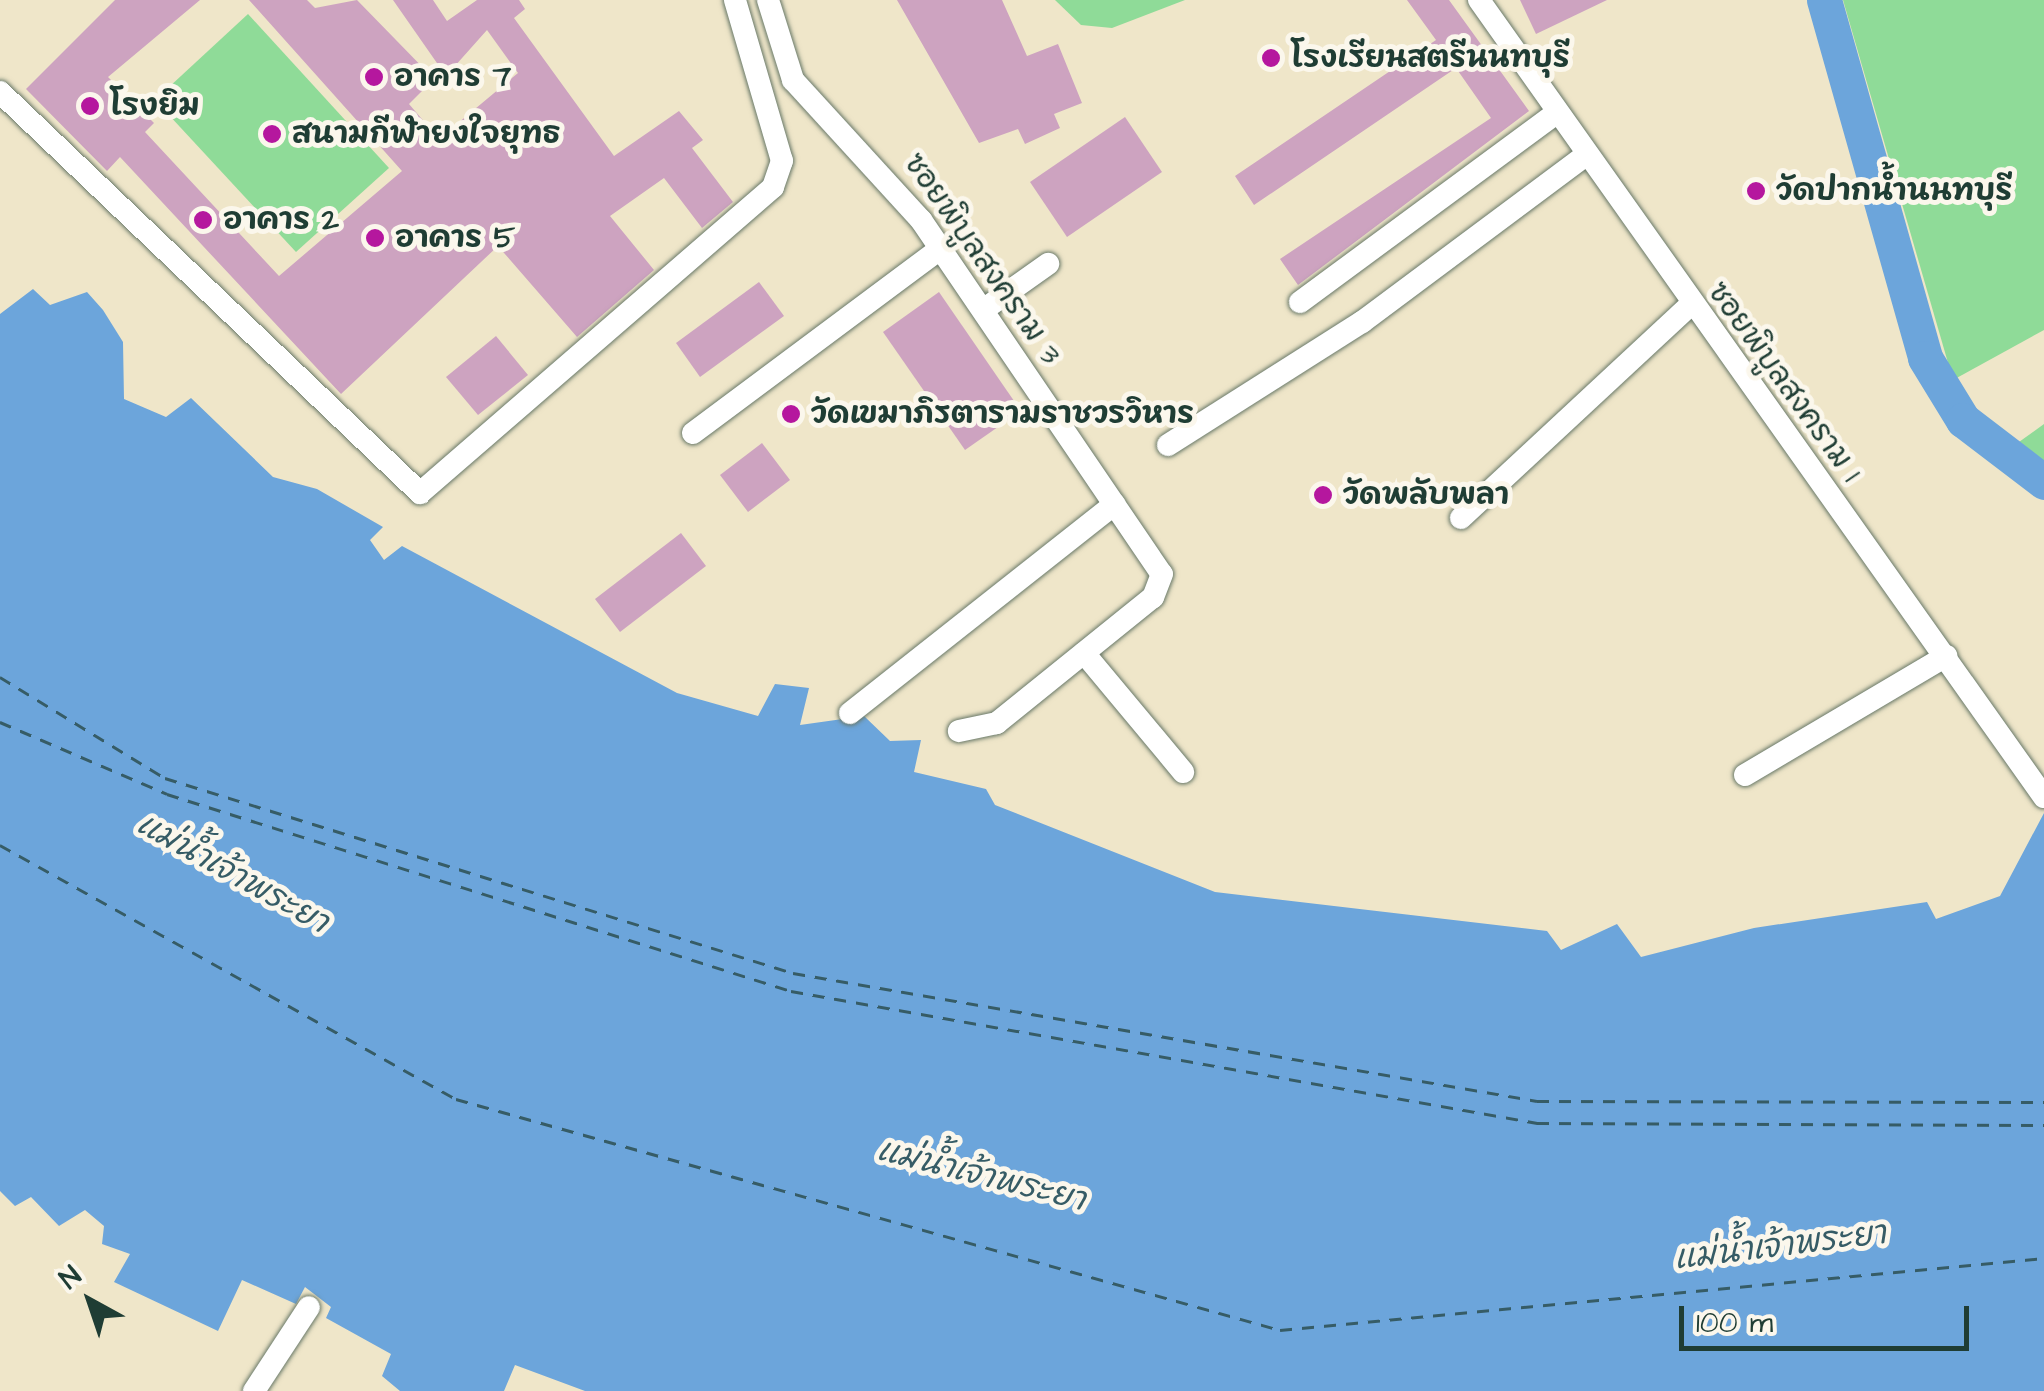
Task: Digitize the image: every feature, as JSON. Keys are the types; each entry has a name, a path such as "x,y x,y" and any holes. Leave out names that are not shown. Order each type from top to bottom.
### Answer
{"street":[{"path":"0,92 414,493 764,199 782,161 735,0"},
{"name":"ซอยพิบูลสงคราม 3","path":"768,0 790,76 873,157 941,248 1162,574 1153,597 1084,653"},
{"name":"ซอยพิบูลสงคราม 1","path":"1478,0 1585,156 2044,797"},
{"path":"767,104 790,76"},
{"path":"1300,302 1556,114"},
{"path":"1168,446 1362,322 1585,156"},
{"path":"693,433 941,248"},
{"path":"983,310 1048,264"},
{"path":"1460,518 1691,304"},
{"path":"850,713 1115,504"},
{"path":"959,731 984,732 1084,653 1183,772"},
{"path":"1745,775 1946,656"},
{"path":"254,1391 309,1307"}],"green space":[{"path":"1055,0 1185,0 1112,28 1081,25"},
{"path":"1843,0 2044,0 2044,330 1953,380"},
{"name":"สนามกีฬายงใจยุทธ","path":"248,14 389,168 296,252 155,100"},
{"path":"2044,424 2044,469 2012,447"}],"water":[{"name":"แม่น้ำเจ้าพระยา","path":"33,289 50,305 87,292 103,310 123,342 124,399 166,417 191,398 273,477 317,489 383,527 370,540 384,560 402,546 677,693 758,716 775,684 809,688 800,725 864,716 890,741 921,740 914,772 986,789 995,805 1215,892 1547,931 1561,950 1617,924 1641,957 1754,928 1927,902 1936,919 2000,896 2044,813 2044,1391 585,1391 515,1365 504,1391 400,1391 382,1376 391,1354 326,1318 331,1307 305,1287 296,1304 242,1280 218,1331 114,1282 130,1254 102,1244 104,1226 85,1210 59,1226 31,1197 15,1206 0,1191 0,314"}],"building":[{"path":"115,0 200,0 108,77 154,123 145,132 279,276 402,171 249,0 307,0 315,8 357,0 434,79 409,104 439,139 518,73 487,30 446,76 393,0 433,0 447,21 477,0 519,0 525,9 514,18 614,156 679,111 703,140 692,148 733,202 702,228 664,178 610,216 654,270 577,337 498,246 341,394 120,157 107,171 26,89"},
{"path":"897,0 1002,0 1027,56 1058,44 1082,103 1054,114 1060,128 1025,144 1018,129 979,143"},
{"path":"1407,0 1449,0 1529,111 1298,285 1280,259 1491,118 1456,68 1254,205 1235,176 1436,40"},
{"path":"1520,0 1607,0 1536,34"},
{"path":"1125,117 1162,172 1067,237 1030,182"},
{"path":"759,282 784,316 700,377 676,343"},
{"path":"939,292 1021,411 965,450 883,332"},
{"path":"496,336 528,375 478,415 446,377"},
{"path":"762,443 790,480 748,512 720,475"},
{"path":"681,533 706,566 620,632 595,599"}],"waterway":[{"path":"1824,0 1925,358 1963,420 2044,482"}],"ferry route":[{"path":"0,677 165,778 793,973 1537,1101 2044,1102"},
{"path":"0,722 167,794 791,991 1537,1123 2044,1125"},
{"path":"0,845 456,1099 1280,1330 2044,1258"}],"place":[{"name":"โรงเรียนสตรีนนทบุรี","path":"1271,58"},
{"name":"อาคาร 7","path":"374,77"},
{"name":"โรงยิม","path":"90,106"},
{"name":"สนามกีฬายงใจยุทธ","path":"272,134"},
{"name":"วัดปากน้ำนนทบุรี","path":"1756,191"},
{"name":"อาคาร 2","path":"203,220"},
{"name":"อาคาร 5","path":"375,238"},
{"name":"วัดเขมาภิรตารามราชวรวิหาร","path":"791,414"},
{"name":"วัดพลับพลา","path":"1323,495"}]}
